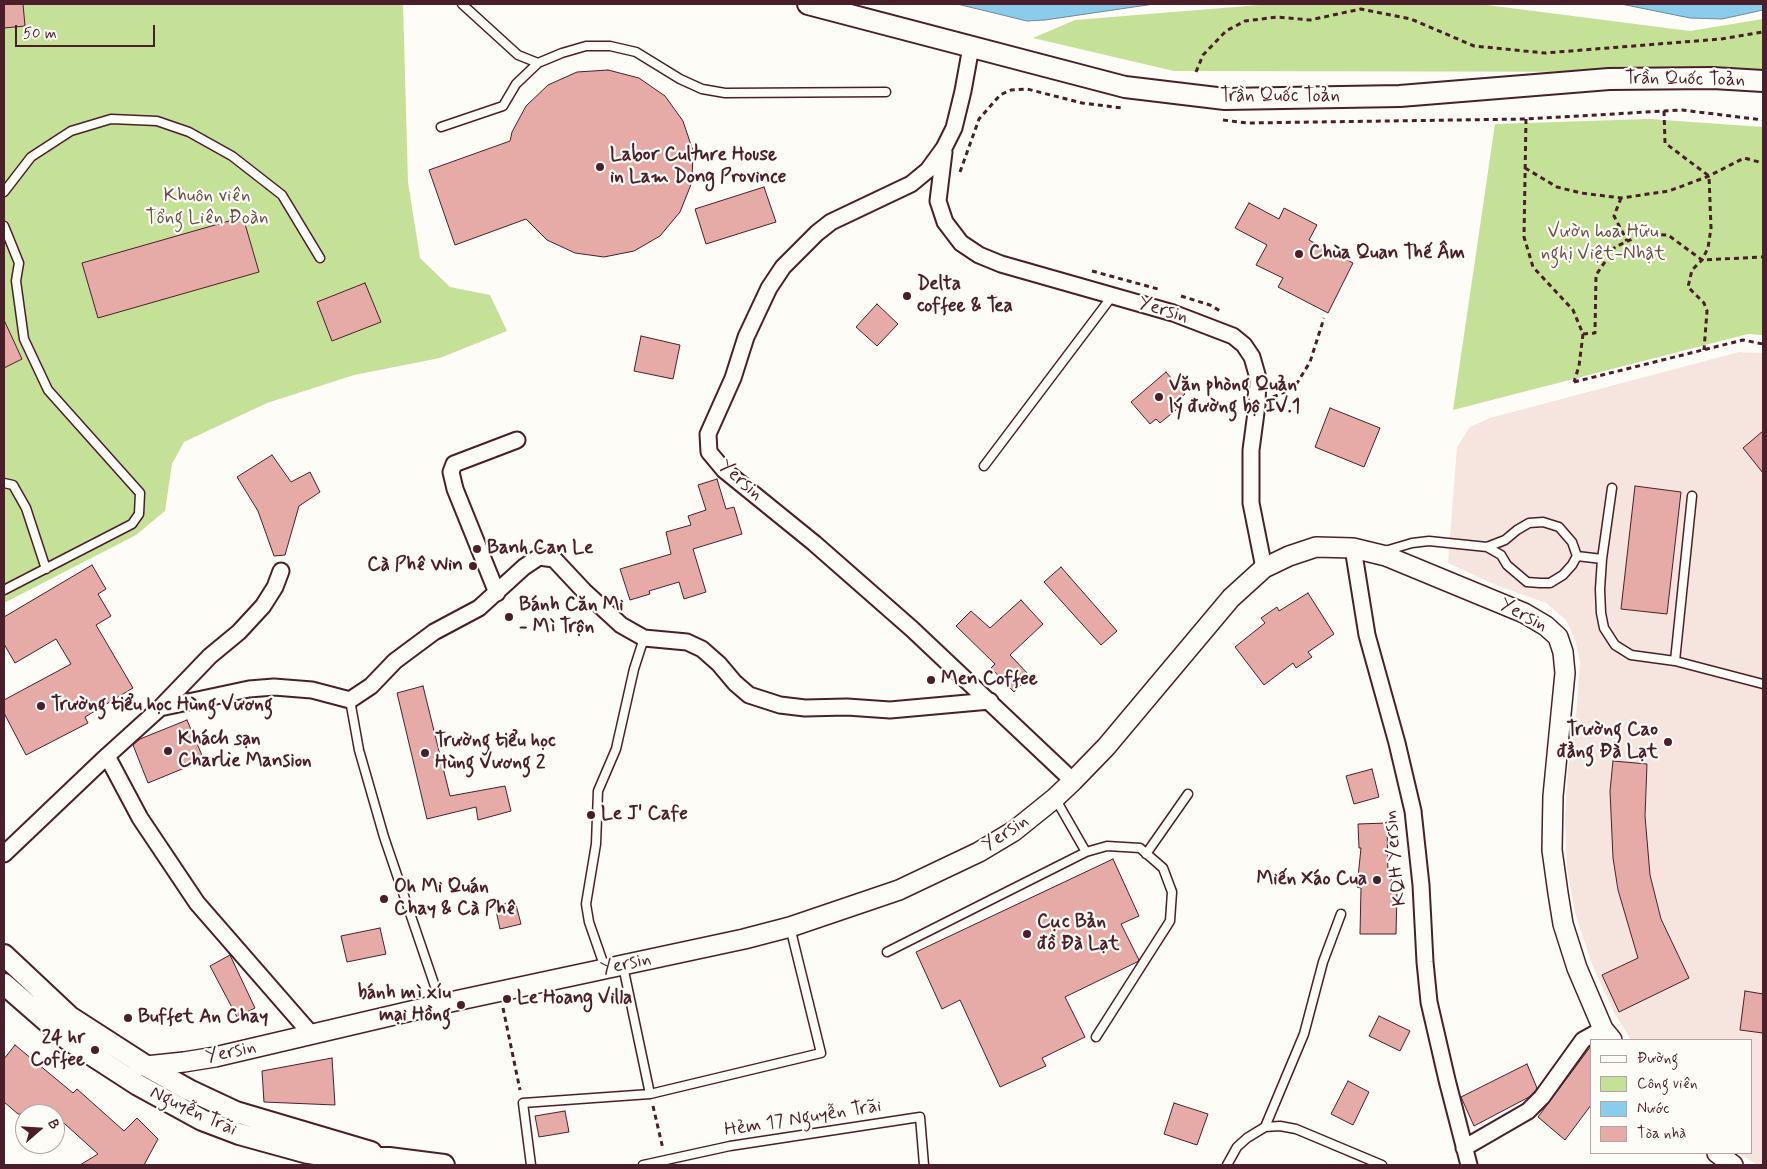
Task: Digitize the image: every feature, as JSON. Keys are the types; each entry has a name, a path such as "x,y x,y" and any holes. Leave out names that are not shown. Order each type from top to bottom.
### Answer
{"main road":[{"name":"Trần Quốc Toản","path":"808,4 1126,86 1225,99 1400,96 1609,79 1712,78 1763,81"},
{"path":"4,955 70,1017 146,1066"},
{"name":"Yersin","path":"4,984 67,1039 94,1056"},
{"name":"Nguyễn Trãi","path":"94,1056 138,1085 202,1120 238,1134 308,1153 336,1158 390,1158 444,1165"},
{"name":"Nguyễn Trãi","path":"146,1066 189,1090 236,1112 390,1158"}],"street":[{"name":"Yersin","path":"970,47 963,91 954,128 944,148 928,170 911,184 831,222 783,268 769,288 746,337 733,378 708,434 709,452 724,470 814,542 912,629 1073,781"},
{"name":"Yersin","path":"944,148 938,201 945,222 962,243 979,255 1001,264 1209,325 1233,336 1244,345 1252,357 1258,378 1252,450 1251,503 1264,568"},
{"path":"497,593 455,489 451,472 454,464 517,440"},
{"name":"Yersin","path":"94,1056 146,1066 214,1057 441,1004 790,927 899,890 962,860 1014,831 1055,798 1106,747 1231,598 1264,568 1289,556 1316,547 1353,548 1386,556 1524,613 1546,626 1558,638 1563,652 1565,673 1553,796 1552,850 1563,924 1577,968 1607,1035"},
{"name":"KQH Yersin","path":"1353,548 1366,635 1397,743 1413,811 1421,884 1429,1002 1469,1165"},
{"path":"160,708 249,688 274,686 312,690 350,700 371,686 403,655 434,632 479,608 524,567 539,558 554,559 621,625 644,638 687,642 702,649 750,695 780,704 805,708 847,706 890,710 990,702"},
{"path":"4,854 160,708 210,656 239,632 263,606 275,588 281,571"},
{"path":"107,756 140,818 197,903 312,1035"},
{"path":"1464,1148 1528,1111 1542,1098 1583,1040 1607,1035"},
{"path":"1718,1154 1734,1165"}],"lane":[{"path":"462,4 518,55 538,63"},
{"path":"441,127 503,106 516,84 538,63 586,46 610,46 636,52 680,79 702,89 725,93 886,92"},
{"path":"4,192 31,157 70,132 111,119 157,121 189,132 232,156 282,195 320,258"},
{"path":"4,226 19,263 16,281 24,339 48,390 140,493 139,514 132,524 4,590"},
{"path":"984,466 1113,296"},
{"path":"4,483 13,485 26,508 46,569"},
{"path":"1612,488 1602,559 1601,613 1604,628 1615,645 1631,655 1675,661 1763,684"},
{"path":"1675,661 1692,496"},
{"path":"1378,554 1412,543 1429,541 1486,547 1501,554 1507,564 1527,582 1540,584 1550,583 1563,575 1577,556 1572,542 1559,527 1543,522 1528,524 1505,540 1486,547"},
{"path":"1577,556 1602,559"},
{"path":"644,638 634,669 616,749 598,791 596,844 586,904 589,922 614,967 650,1094"},
{"path":"350,700 359,750 382,828 441,1004"},
{"path":"1146,854 1188,794"},
{"path":"1055,798 1086,852"},
{"path":"887,952 1086,852 1107,846 1140,848 1163,868 1172,892 1170,921 1096,1037"},
{"path":"1265,1127 1304,1034 1323,962 1341,914"},
{"path":"531,1165 523,1103 650,1094 821,1053 790,927"},
{"name":"Hẻm 17 Nguyễn Trãi","path":"643,1165 730,1146 920,1117 924,1165"},
{"path":"1227,1165 1237,1147 1247,1138 1265,1127 1280,1126 1296,1129 1382,1165"}],"path":[{"path":"1196,72 1203,54 1226,31 1245,21 1277,17 1310,20 1361,9 1411,19 1474,46 1545,53 1722,39 1763,32"},
{"path":"958,177 979,119 1000,95 1011,90 1027,89 1082,103 1130,109"},
{"path":"1218,119 1246,123 1526,118 1682,110 1763,120"},
{"path":"1664,111 1665,143 1709,176"},
{"path":"1526,118 1524,236 1533,266 1573,310 1583,334 1579,366 1574,382 1743,340 1763,344"},
{"path":"1525,168 1557,187 1581,193 1621,198 1669,191 1709,176 1744,158 1763,163"},
{"path":"1704,350 1707,311 1704,303 1688,287 1692,270 1702,260 1708,248 1710,228 1709,176"},
{"path":"1621,198 1614,216 1627,241"},
{"path":"1583,334 1595,333 1596,274 1615,247 1643,234 1668,235 1702,260 1763,257"},
{"path":"1092,270 1165,291"},
{"path":"1174,294 1210,305 1226,315"},
{"path":"1271,389 1273,397 1294,388 1310,362 1324,318"},
{"path":"499,992 523,1103"},
{"path":"650,1094 665,1160"}],"shaded area":[{"name":"Trường Cao đẳng Đà Lạt","path":"1739,352 1763,353 1763,1165 1758,1165 1740,1154 1752,1154 1752,1039 1630,1039 1615,1014 1593,967 1576,916 1567,869 1565,820 1568,768 1576,716 1580,662 1575,639 1566,620 1546,603 1496,585 1448,563 1457,447 1470,427 1490,418"}],"green space":[{"name":"Khuôn viên Tổng Liên Đoàn","path":"4,4 403,4 408,182 420,258 450,287 490,295 507,331 440,358 354,375 267,403 184,442 172,464 165,511 136,535 4,603"},
{"path":"1272,4 1479,4 1690,31 1763,19 1763,79 1714,72 1174,71 1033,38 1075,20"},
{"name":"Vườn hoa Hữu nghị Việt-Nhật","path":"1649,119 1763,127 1763,335 1748,334 1453,410 1495,124"}],"water":[{"path":"957,4 1154,4 1027,21"},
{"path":"1621,4 1763,4 1763,10 1722,19 1690,18"}],"building":[{"path":"4,4 23,4 25,26 4,28"},
{"name":"Labor Culture House in Lam Dong Province","path":"608,70 639,78 665,96 683,121 693,151 692,182 680,212 660,236 634,251 604,257 575,253 547,240 526,219 455,245 429,170 510,141 512,132 526,106 548,85 577,72"},
{"path":"764,187 776,222 706,244 695,209"},
{"name":"Chùa Quan Thế Âm","path":"1249,203 1279,219 1284,208 1317,225 1309,240 1353,263 1328,313 1278,287 1283,278 1256,265 1267,245 1235,228"},
{"path":"243,217 259,272 98,318 82,263"},
{"path":"365,283 381,322 332,341 317,302"},
{"path":"877,304 898,324 877,346 856,327"},
{"path":"4,320 22,359 4,368"},
{"path":"641,336 680,345 673,379 634,371"},
{"name":"Văn phòng Quản lý đường bộ IV.1","path":"1166,372 1185,394 1178,400 1182,405 1160,423 1156,419 1150,424 1131,402"},
{"path":"1330,408 1380,428 1364,467 1315,447"},
{"path":"1763,431 1763,473 1743,448"},
{"path":"272,455 291,482 310,472 320,492 299,506 285,555 274,556 258,511 237,477"},
{"path":"717,479 726,509 734,507 742,534 693,549 706,592 684,599 679,582 649,591 650,594 630,600 620,569 671,554 666,532 691,525 688,516 706,510 698,485"},
{"path":"1635,486 1681,492 1667,614 1621,609"},
{"path":"92,565 106,589 98,594 111,616 96,625 133,688 85,717 88,723 26,755 4,713 4,700 71,664 56,639 15,663 4,644 4,617"},
{"path":"1061,567 1117,631 1101,645 1044,582"},
{"path":"1308,593 1334,634 1308,652 1312,657 1296,668 1293,663 1264,685 1235,647 1265,623 1261,618 1277,607 1279,611"},
{"path":"1021,600 1043,624 1010,655 1030,676 1014,692 991,668 995,664 956,626 971,611 990,628"},
{"name":"Trường tiểu học Hùng Vương 2","path":"423,686 450,796 505,786 511,811 478,820 476,807 427,819 397,693"},
{"name":"Khách sạn Charlie Mansion","path":"187,720 204,760 148,783 133,745 140,739"},
{"path":"1613,761 1647,764 1645,816 1650,875 1661,919 1689,978 1619,1012 1602,975 1638,958 1618,890 1613,858 1610,791"},
{"path":"1372,769 1379,797 1354,804 1346,776"},
{"path":"1387,823 1388,872 1392,872 1390,893 1397,893 1396,934 1360,934 1361,888 1357,887 1361,848 1359,848 1358,824"},
{"path":"1113,859 1139,916 1121,924 1139,960 1065,997 1085,1037 1042,1058 1046,1066 1000,1087 960,1000 942,1009 916,952"},
{"path":"515,901 521,924 500,929 495,906"},
{"path":"380,928 386,954 347,962 341,936"},
{"path":"230,955 255,1008 237,1017 210,966"},
{"path":"1745,991 1763,994 1763,1033 1740,1030"},
{"path":"1379,1016 1410,1031 1400,1051 1369,1036"},
{"path":"15,1045 73,1093 77,1089 124,1131 137,1118 158,1139 144,1165 80,1165 98,1154 65,1124 65,1104 15,1104 15,1111 4,1102 4,1059"},
{"path":"1590,1047 1590,1106 1565,1140 1538,1117"},
{"path":"332,1058 335,1105 264,1102 262,1071"},
{"path":"1527,1064 1537,1088 1535,1091 1529,1097 1474,1126 1461,1097"},
{"path":"1348,1081 1369,1092 1353,1125 1331,1114"},
{"path":"1174,1103 1208,1114 1197,1145 1164,1134"},
{"path":"565,1111 569,1132 539,1137 535,1116"}],"place":[{"name":"Labor Culture House in Lam Dong Province","path":"600,167"},
{"name":"Chùa Quan Thế Âm","path":"1299,254"},
{"name":"Delta coffee & Tea","path":"907,296"},
{"name":"Văn phòng Quản lý đường bộ IV.1","path":"1159,397"},
{"name":"Banh Can Le","path":"477,549"},
{"name":"Cà Phê Win","path":"473,566"},
{"name":"Bánh Căn Mi - Mì Trộn","path":"509,617"},
{"name":"Men Coffee","path":"931,680"},
{"name":"Trường tiểu học Hùng Vương","path":"41,706"},
{"name":"Trường Cao đẳng Đà Lạt","path":"1668,742"},
{"name":"Khách sạn Charlie Mansion","path":"168,751"},
{"name":"Trường tiểu học Hùng Vương 2","path":"425,753"},
{"name":"Le J' Cafe","path":"591,815"},
{"name":"Miến Xáo Cua","path":"1377,880"},
{"name":"Oh Mi Quán Chay & Cà Phê","path":"384,899"},
{"name":"Cục Bản đồ Đà Lạt","path":"1027,934"},
{"name":"Le Hoang Villa","path":"507,999"},
{"name":"bánh mì xíu mại Hồng","path":"461,1005"},
{"name":"Buffet An Chay","path":"128,1018"},
{"name":"24 hr Coffee","path":"95,1050"}]}
